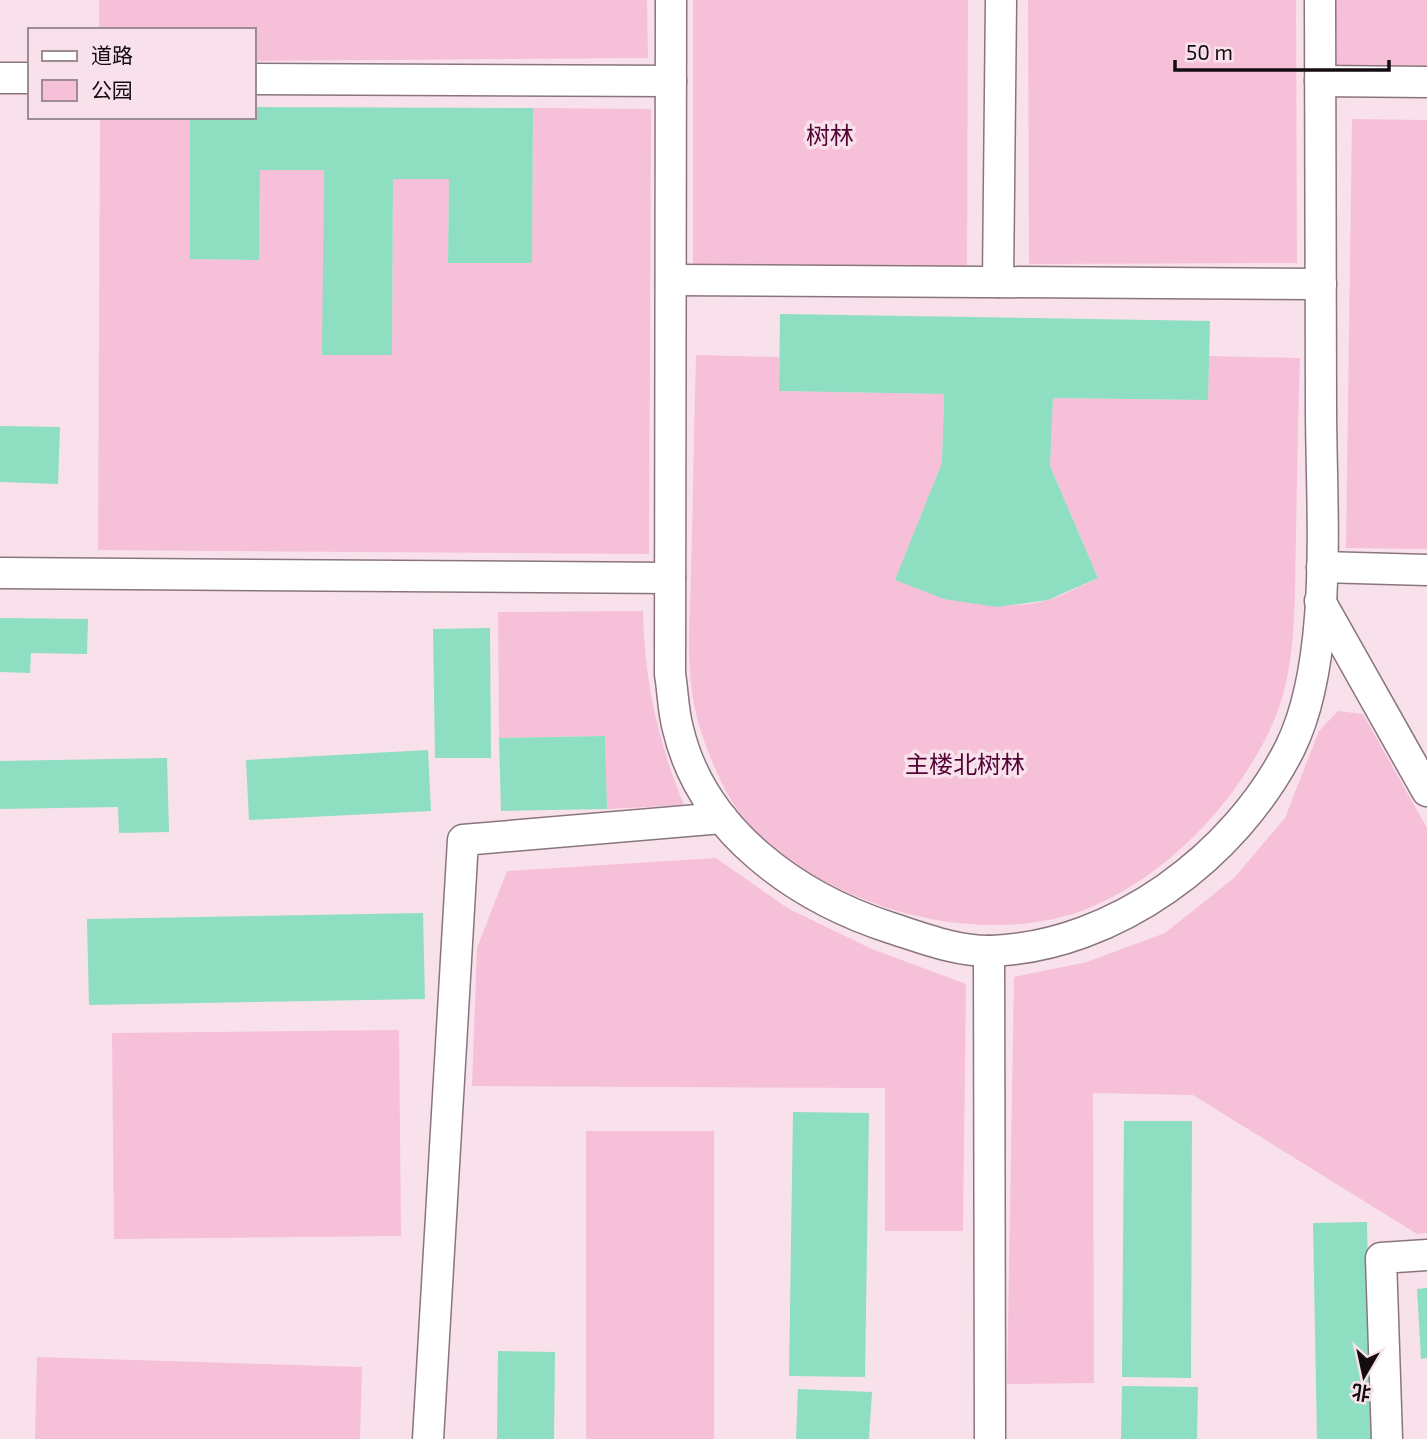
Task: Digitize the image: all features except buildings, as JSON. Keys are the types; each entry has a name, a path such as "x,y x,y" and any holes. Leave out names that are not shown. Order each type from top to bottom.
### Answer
{"street":[{"path":"671,0 670,674 678,730 695,778 722,818 761,861 815,895 876,923 933,941 989,951 1053,943 1123,916 1190,871 1246,817 1290,747 1315,669 1322,567 1320,0"},
{"path":"998,282 1001,0"},
{"path":"0,78 28,78"},
{"path":"256,79 671,81"},
{"path":"1320,80 1427,82"},
{"path":"671,280 1321,284"},
{"path":"1322,567 1427,570"},
{"path":"0,573 670,578"},
{"path":"1320,601 1427,791"},
{"path":"428,1439 463,840 722,818"},
{"path":"989,951 990,1439"},
{"path":"1387,1439 1381,1258 1427,1255"}],"green space":[{"path":"99,0 647,0 648,58 256,61 256,28 99,28"},
{"name":"树林","path":"693,0 968,0 967,267 693,267"},
{"path":"1028,0 1296,0 1297,263 1029,264"},
{"path":"1336,0 1427,0 1427,66 1335,66"},
{"path":"533,108 651,109 649,554 98,550 100,119 190,119 190,259 259,260 260,170 324,170 323,354 392,355 393,179 449,179 448,263 532,263"},
{"path":"1352,119 1427,120 1427,549 1346,548"},
{"name":"主楼北树林","path":"696,355 779,357 779,391 944,394 942,463 896,580 933,593 990,605 1028,604 1048,600 1098,578 1050,466 1053,398 1208,400 1209,356 1300,358 1293,637 1285,686 1268,734 1253,761 1235,788 1194,837 1144,878 1089,908 1046,920 1001,925 953,922 906,913 860,898 817,877 778,851 746,821 730,799 704,740 690,678"},
{"path":"643,611 646,661 654,710 684,805 607,809 605,736 499,738 498,612"},
{"path":"1338,711 1363,714 1427,828 1427,1233 1417,1234 1193,1095 1093,1093 1094,1383 1007,1384 1014,977 1087,962 1165,933 1234,878 1285,818 1319,731"},
{"path":"716,858 789,909 872,949 966,984 963,1231 885,1231 885,1088 472,1086 477,948 507,871"},
{"path":"399,1030 401,1236 114,1239 112,1033"},
{"path":"586,1131 714,1131 714,1439 586,1439"},
{"path":"37,1357 362,1367 360,1439 35,1439"}]}
